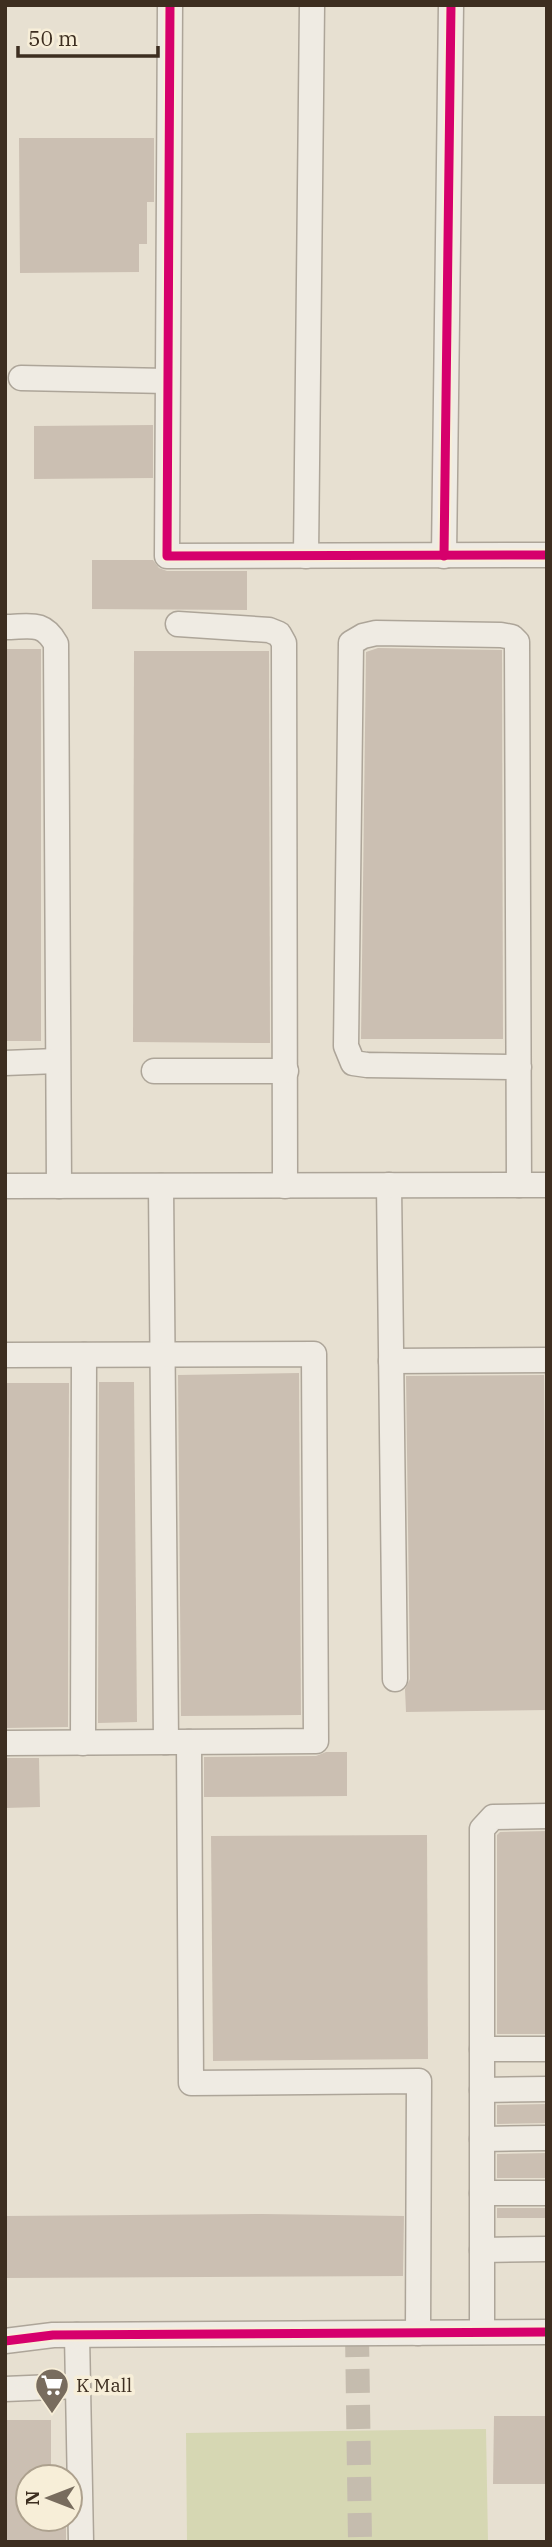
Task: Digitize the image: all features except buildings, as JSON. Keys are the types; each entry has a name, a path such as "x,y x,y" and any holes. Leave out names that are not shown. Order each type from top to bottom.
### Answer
{"street":[{"path":"170,5 167,556 547,555"},
{"path":"306,556 312,5"},
{"path":"444,556 451,5"},
{"path":"21,378 167,381"},
{"path":"178,624 270,630 279,634 284,643 285,1186"},
{"path":"5,628 43,628 50,632 56,643 59,1186"},
{"path":"519,1067 367,1065 353,1063 346,1046 351,643 363,636 376,633 500,635 512,637 517,642 519,1067 519,1185"},
{"path":"5,1063 57,1061"},
{"path":"154,1071 286,1071"},
{"path":"389,1185 395,1679"},
{"path":"5,1186 547,1185"},
{"path":"161,1186 162,1354 191,2083 419,2081 418,2333"},
{"path":"5,1355 314,1354 316,1741 5,1744"},
{"path":"83,1743 84,1355"},
{"path":"391,1361 547,1360"},
{"path":"482,2332 482,1829 493,1817 547,1816"},
{"path":"482,2049 547,2049"},
{"path":"482,2090 547,2088"},
{"path":"482,2139 547,2138"},
{"path":"482,2193 547,2193"},
{"path":"482,2250 547,2249"},
{"path":"5,2341 53,2335 547,2332"},
{"path":"77,2335 81,2542"},
{"path":"5,2389 78,2386"}],"green space":[{"path":"486,2429 488,2542 187,2542 186,2433"}],"tunnel":[{"path":"357,2333 360,2542"}],"cycle path":[{"path":"170,5 167,556 547,555"},
{"path":"444,556 451,5"},
{"path":"5,2341 53,2335 547,2332"}],"place":[{"name":"K Mall","path":"52,2415"}]}
